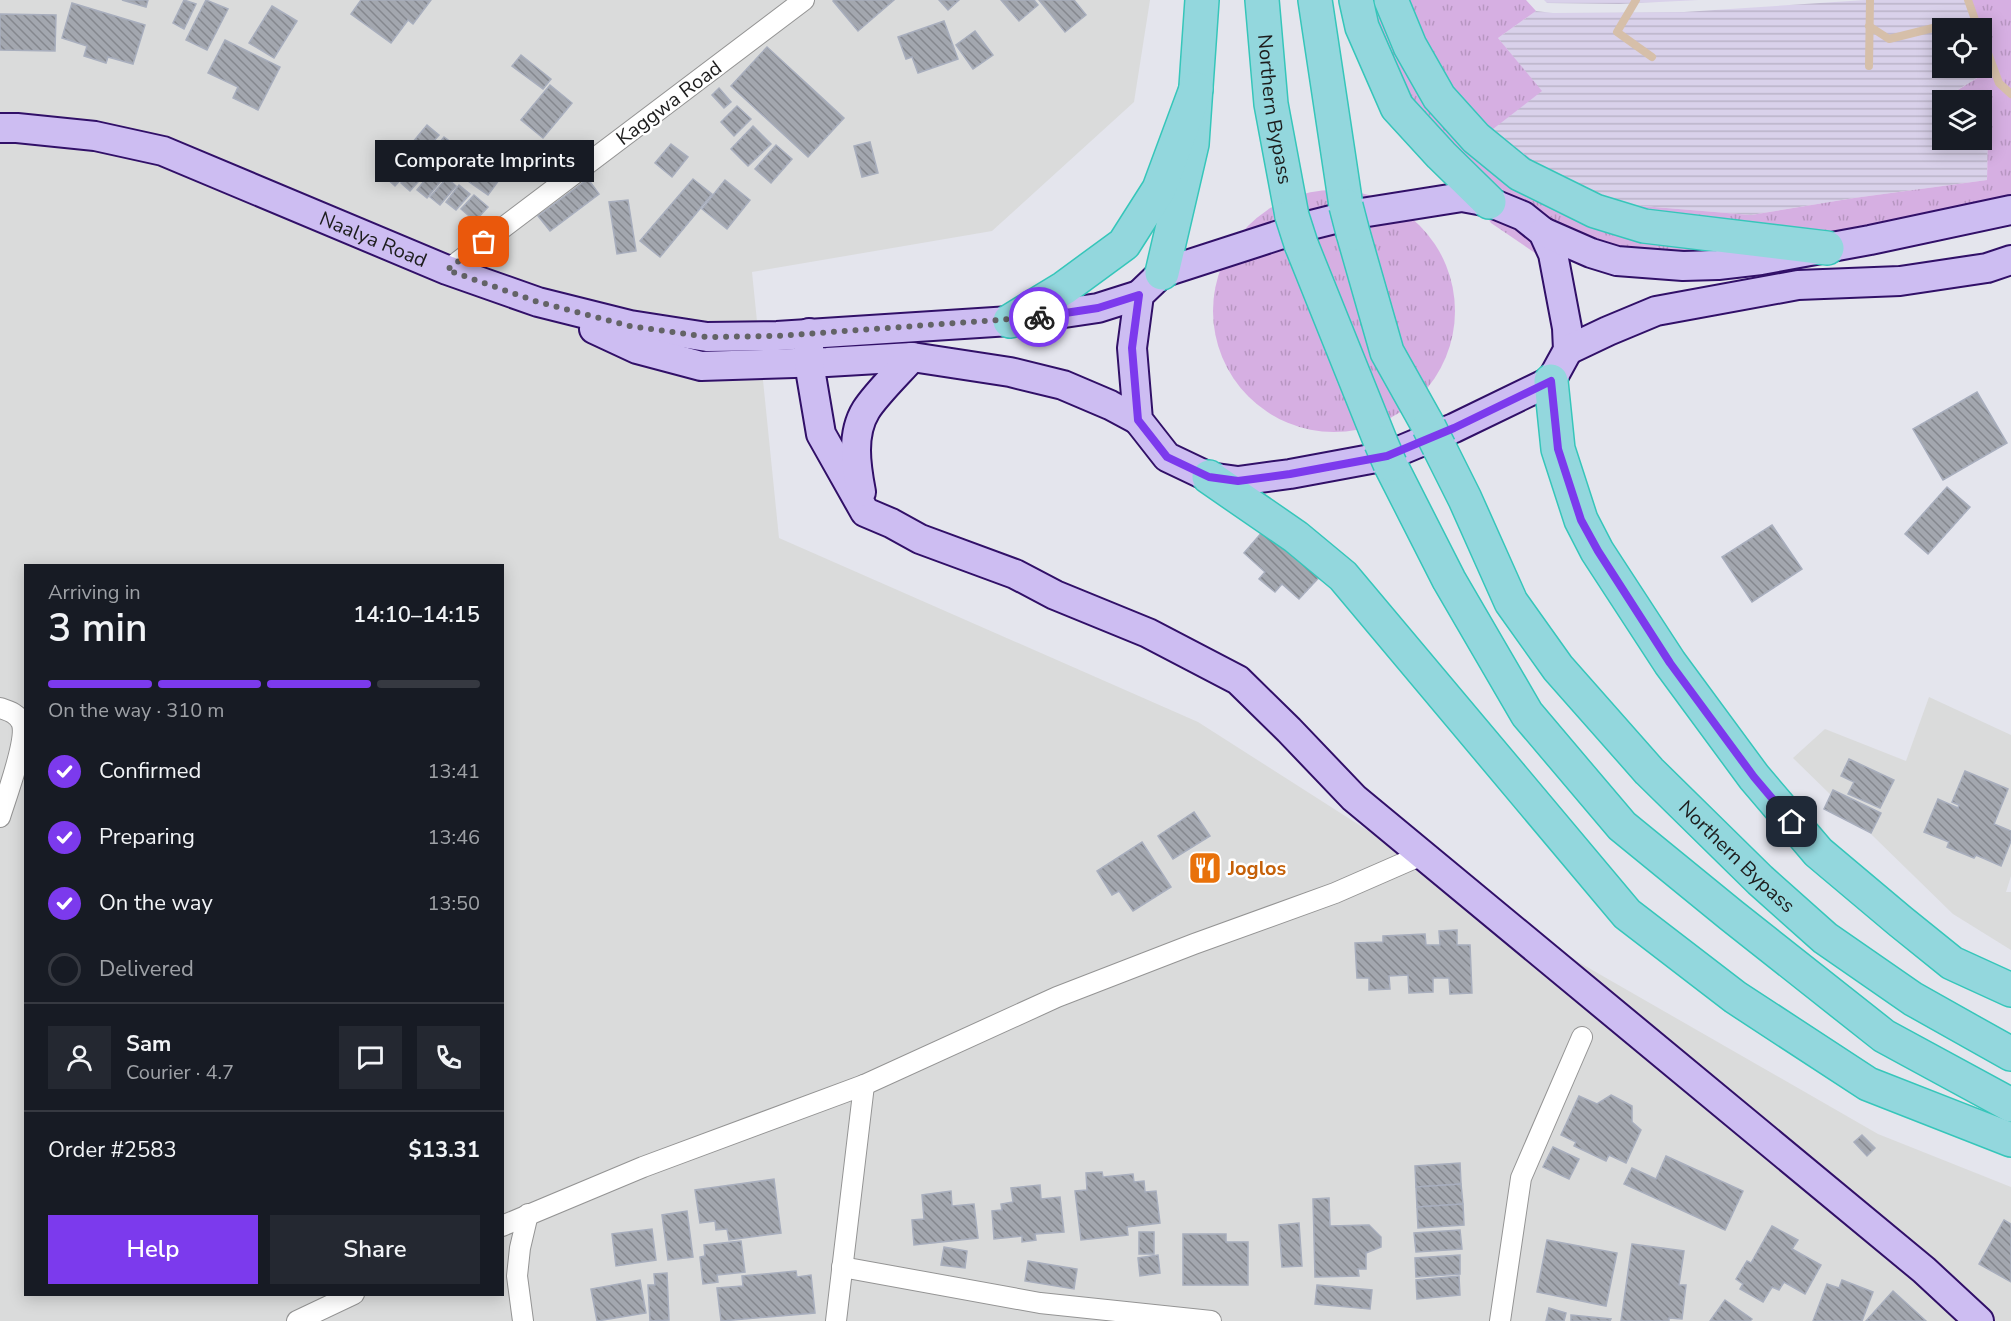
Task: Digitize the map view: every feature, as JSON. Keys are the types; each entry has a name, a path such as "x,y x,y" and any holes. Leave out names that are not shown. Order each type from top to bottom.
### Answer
{"highway":[{"path":"1150,284 1192,144 1202,0"},
{"name":"Northern Bypass","path":"1262,0 1271,104 1296,230 1386,454 1449,580 1527,714 1622,826 1731,915 1884,1036 2011,1105"},
{"name":"Northern Bypass","path":"1315,0 1350,219 1387,352 1465,499 1511,602 1558,668 1641,762 1710,832 1825,938 1913,999 2011,1054"},
{"path":"1356,0 1362,27 1397,107 1489,202"},
{"path":"1391,0 1410,46 1439,97 1476,138 1520,174 1595,211 1644,226 1827,248"},
{"path":"1010,321 1064,288 1124,244 1159,189 1196,89"},
{"path":"1551,381 1558,449 1581,520 1663,654 1754,777 1818,852 1900,921 1952,963 2011,990"},
{"path":"1209,477 1296,537 1343,576 1627,914 1735,998 1868,1084 2011,1140"}],"main road":[{"name":"Naalya Road","path":"0,128 95,136 163,151 447,270 538,302 630,326 707,337 777,336 1010,321 1098,308 1150,284 1307,226 1354,214 1462,197 1489,202 1523,216 1543,232 1617,261 1683,266 1761,260 2011,210"},
{"path":"538,302 637,349 702,366 912,357 1010,372 1063,385 1138,420 1167,457 1209,477 1238,481 1387,456 1454,428 1551,381 1568,350 1567,328 1553,254 1543,232"},
{"path":"1568,350 1656,311 1798,285 1900,280 1987,268 2011,260"},
{"path":"1138,420 1132,348 1150,284"},
{"path":"809,333 809,363 821,434 865,512 920,539 1015,574 1055,595 1148,633 1238,680 1354,798 1915,1262 1979,1321"},
{"path":"865,512 855,465 858,434 865,411 912,357"}],"street":[{"name":"Kaggwa Road","path":"447,270 804,0"},
{"path":"0,708 13,712 22,723 23,739 0,817"},
{"path":"504,1225 643,1167 864,1085 1058,997 1194,944 1335,893 1422,855"},
{"path":"1900,921 2011,983"},
{"path":"1500,1321 1521,1178 1582,1037"},
{"path":"836,1321 864,1085"},
{"path":"523,1321 517,1276 520,1248 528,1214"},
{"path":"842,1267 1040,1303 1168,1319 1211,1321"},
{"path":"297,1321 350,1296"}],"shaded area":[{"path":"0,0 1150,0 1134,102 992,231 752,272 779,538 1198,722 1533,936 1878,1134 2011,1187 2011,1321 0,1321"},
{"path":"1544,0 1699,0 1619,4 1547,3"},
{"path":"1865,0 1968,0 1974,18 1932,18 1932,78 1977,78 1957,90 1932,90 1932,150 1988,150 1987,180 1751,215 1630,205 1565,186 1492,129 1541,91 1498,38 1536,11 1553,13 1684,12"},
{"path":"1929,697 2011,735 2011,876 2006,892 2011,892 2011,950 1953,914 1793,758 1825,729 1906,761"}],"green space":[{"path":"1343,0 1526,0 1536,11 1498,38 1542,91 1493,129 1565,186 1630,205 1751,215 1987,180 1988,150 1992,150 1992,90 1958,90 1977,78 1992,78 1992,18 1974,18 1968,0 2011,0 2011,216 1841,255 1535,253 1491,223 1466,184 1392,128 1356,42"},
{"path":"1334,190 1358,193 1380,200 1401,211 1419,226 1434,244 1445,265 1452,287 1455,311 1452,335 1445,357 1434,378 1419,396 1401,411 1380,422 1358,429 1334,432 1310,429 1288,422 1267,411 1249,396 1234,378 1223,357 1216,335 1213,311 1216,287 1223,265 1234,244 1249,226 1267,211 1288,200 1310,193"}],"building":[{"path":"122,0 148,0 146,7"},
{"path":"184,0 196,4 184,29 173,23"},
{"path":"206,0 228,9 207,50 186,40"},
{"path":"361,0 431,0 413,24 408,20 391,43 351,14"},
{"path":"834,0 894,0 858,31"},
{"path":"939,0 959,0 948,10"},
{"path":"1001,0 1034,0 1038,5 1019,21"},
{"path":"1039,0 1074,0 1086,15 1065,32"},
{"path":"72,3 145,25 133,64 108,57 106,63 84,56 87,46 62,38"},
{"path":"272,6 297,21 274,58 249,43"},
{"path":"0,14 56,15 55,51 0,50"},
{"path":"944,21 958,59 918,73 912,57 906,59 898,37"},
{"path":"975,31 993,55 973,69 956,45"},
{"path":"225,40 280,67 258,110 233,98 238,87 208,73"},
{"path":"767,47 844,118 808,157 731,86"},
{"path":"521,55 551,79 543,89 512,66"},
{"path":"550,85 572,103 543,138 521,120"},
{"path":"719,88 731,102 724,108 712,95"},
{"path":"737,106 751,119 734,136 721,122"},
{"path":"427,125 439,135 424,152 413,142"},
{"path":"753,126 771,144 748,166 731,149"},
{"path":"444,137 459,148 446,164 431,153"},
{"path":"870,142 878,173 862,177 854,146"},
{"path":"671,144 688,157 672,177 655,163"},
{"path":"776,145 792,159 771,183 755,169"},
{"path":"409,148 420,158 395,186 383,175"},
{"path":"462,149 479,163 466,178 450,165"},
{"path":"424,157 433,165 410,191 401,183"},
{"path":"482,162 502,176 488,195 468,181"},
{"path":"434,169 444,177 427,198 417,190"},
{"path":"447,178 456,186 440,205 430,197"},
{"path":"588,179 599,194 550,231 538,216"},
{"path":"693,179 712,194 660,257 640,241"},
{"path":"725,180 750,200 727,229 702,209"},
{"path":"459,185 470,194 456,210 446,202"},
{"path":"474,195 488,207 475,221 461,209"},
{"path":"628,200 636,251 617,254 609,202"},
{"path":"1977,392 2007,443 1943,480 1913,429"},
{"path":"1947,487 1970,507 1928,554 1905,534"},
{"path":"1270,523 1325,571 1299,599 1282,584 1275,592 1259,579 1265,572 1244,553"},
{"path":"1772,525 1802,569 1752,602 1722,557"},
{"path":"1849,759 1894,780 1880,808 1848,794 1854,782 1841,776"},
{"path":"1965,771 2008,789 1994,824 2011,831 2011,841 2001,866 1976,855 1974,858 1947,847 1949,842 1924,832 1938,799 1958,808 1959,805 1952,802"},
{"path":"1833,790 1881,813 1871,833 1824,809"},
{"path":"1194,812 1210,836 1173,859 1158,836"},
{"path":"1142,842 1171,887 1133,911 1119,891 1112,895 1097,871"},
{"path":"1457,930 1457,945 1470,945 1472,993 1450,994 1449,978 1433,978 1433,992 1409,993 1408,975 1389,976 1390,989 1369,990 1369,978 1357,978 1355,943 1383,942 1383,936 1425,934 1426,945 1440,945 1439,931"},
{"path":"1611,1095 1632,1106 1632,1122 1641,1130 1626,1163 1609,1155 1606,1161 1574,1146 1576,1142 1561,1135 1579,1096 1597,1104"},
{"path":"1862,1135 1875,1148 1867,1156 1854,1142"},
{"path":"1553,1147 1579,1159 1569,1179 1543,1167"},
{"path":"1666,1156 1743,1191 1725,1230 1624,1184 1632,1168 1656,1179"},
{"path":"1460,1163 1461,1184 1416,1187 1415,1166"},
{"path":"1102,1172 1103,1177 1133,1174 1134,1182 1144,1181 1145,1192 1156,1191 1160,1223 1127,1227 1128,1235 1081,1240 1075,1191 1087,1190 1086,1173"},
{"path":"774,1179 781,1233 729,1240 727,1229 716,1230 715,1221 700,1223 695,1190"},
{"path":"1461,1184 1463,1204 1417,1207 1416,1187"},
{"path":"1040,1185 1041,1199 1060,1197 1064,1232 1035,1234 1036,1240 1022,1242 1022,1236 994,1239 992,1211 1002,1210 1001,1204 1013,1202 1011,1188"},
{"path":"951,1191 952,1206 974,1204 978,1238 914,1245 912,1220 924,1219 922,1195"},
{"path":"1329,1198 1330,1226 1369,1225 1381,1237 1381,1247 1366,1253 1366,1269 1358,1269 1359,1276 1315,1277 1313,1199"},
{"path":"1463,1204 1464,1225 1418,1228 1417,1207"},
{"path":"687,1211 693,1257 668,1260 662,1215"},
{"path":"2004,1220 2011,1224 2011,1282 1979,1264"},
{"path":"1299,1223 1302,1266 1282,1267 1279,1225"},
{"path":"1772,1226 1798,1240 1792,1249 1821,1265 1805,1294 1784,1282 1779,1290 1772,1287 1763,1302 1740,1289 1743,1284 1736,1279 1747,1261 1751,1263"},
{"path":"652,1229 656,1260 616,1266 612,1234"},
{"path":"1460,1230 1462,1249 1416,1252 1414,1233"},
{"path":"1139,1232 1154,1232 1154,1254 1139,1254"},
{"path":"1183,1234 1226,1234 1226,1242 1248,1242 1248,1285 1183,1285"},
{"path":"1547,1240 1617,1253 1606,1306 1537,1292"},
{"path":"741,1241 745,1272 717,1275 718,1282 703,1284 700,1257 705,1256 704,1245"},
{"path":"1632,1244 1684,1251 1679,1285 1686,1285 1682,1319 1621,1321"},
{"path":"944,1247 967,1251 965,1268 941,1265"},
{"path":"1158,1255 1160,1273 1140,1276 1138,1258"},
{"path":"1460,1255 1460,1274 1416,1277 1415,1258"},
{"path":"1028,1261 1077,1269 1074,1289 1025,1281"},
{"path":"796,1271 797,1277 811,1275 815,1313 721,1321 717,1288 743,1286 742,1276"},
{"path":"667,1273 669,1320 650,1321 648,1285 655,1285 654,1274"},
{"path":"1459,1276 1460,1295 1417,1299 1416,1280"},
{"path":"640,1280 646,1313 597,1321 591,1289"},
{"path":"1842,1280 1873,1292 1862,1321 1813,1321 1827,1284 1839,1288"},
{"path":"1317,1285 1372,1290 1370,1309 1315,1304"},
{"path":"1893,1291 1926,1321 1866,1321"},
{"path":"1725,1300 1752,1319 1750,1321 1710,1321"},
{"path":"1549,1308 1566,1313 1564,1321 1546,1321"},
{"path":"1571,1315 1611,1319 1610,1321 1571,1321"}],"waterway":[{"path":"1636,0 1617,32 1652,57"},
{"path":"1869,66 1870,0"},
{"path":"1968,0 1974,18"},
{"path":"1869,26 1889,39 1932,28"},
{"path":"1992,64 1999,83 2011,94"}],"way so far":[{"path":"484,242 447,270 538,302 630,326 707,337 777,336 1010,321 1039,317"}],"place":[{"name":"Comporate Imprints","path":"484,242"},
{"name":"Joglos","path":"1205,868"}],"route":[{"path":"1039,317 1098,308 1139,295 1132,348 1138,420 1167,457 1209,477 1238,481 1387,456 1454,428 1551,381 1558,449 1581,520 1598,551 1670,663 1754,777 1792,822"}]}
